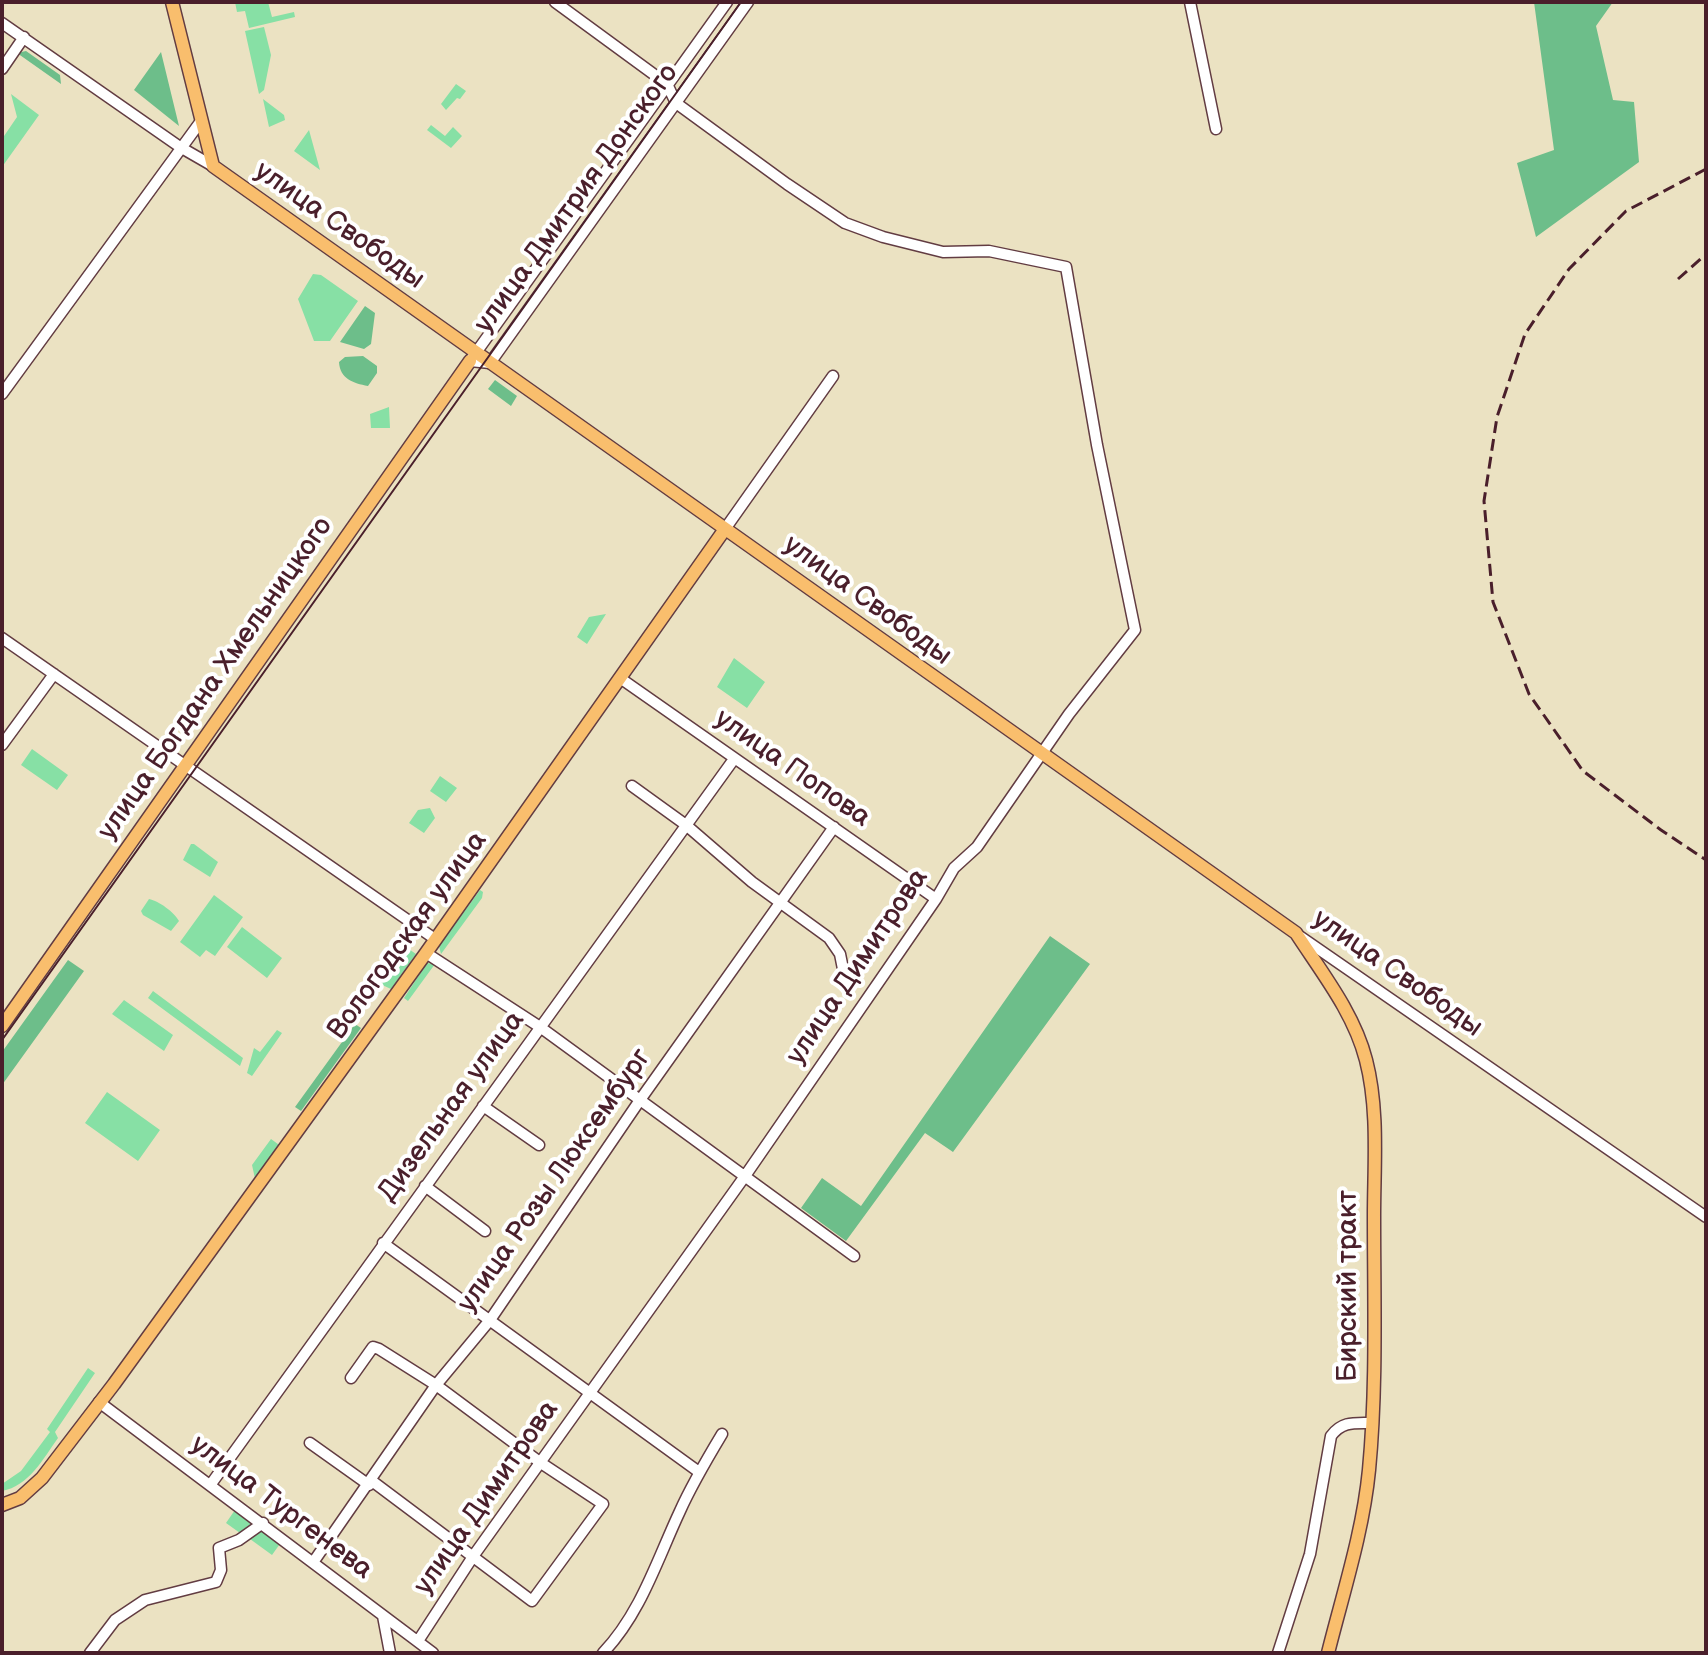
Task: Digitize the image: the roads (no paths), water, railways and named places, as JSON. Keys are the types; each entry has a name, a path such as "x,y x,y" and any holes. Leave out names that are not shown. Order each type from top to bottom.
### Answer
{"main road":[{"path":"172,2 213,166"},
{"name":"улица Свободы","path":"213,166 473,357 490,363 1296,933"},
{"name":"улица Богдана Хмельницкого","path":"2,1026 473,357"},
{"name":"Вологодская улица","path":"2,1505 20,1498 42,1478 99,1402 426,953 725,529"},
{"name":"Бирский тракт","path":"1296,933 1353,1026 1366,1058 1374,1123 1372,1423 1364,1507 1328,1653"}],"street":[{"path":"555,2 667,84 676,103"},
{"name":"улица Дмитрия Донского","path":"473,357 727,2"},
{"name":"улица Дмитрия Донского","path":"490,363 748,2"},
{"path":"1190,2 1216,129"},
{"name":"улица Свободы","path":"2,23 180,147 213,166"},
{"path":"2,69 24,37"},
{"name":"улица Димитрова","path":"418,1641 474,1555 745,1176 936,899 954,868 977,847 1041,754 1135,630 1097,445 1066,267 989,251 943,252 883,237 845,223 676,103"},
{"path":"2,394 201,121"},
{"name":"Вологодская улица","path":"725,529 833,376"},
{"path":"2,638 435,939"},
{"path":"2,745 54,674"},
{"name":"улица Попова","path":"620,678 936,899"},
{"name":"Дизельная улица","path":"211,1484 734,759"},
{"path":"632,786 686,825 752,882 829,938 840,954 844,974"},
{"name":"улица Розы Люксембург","path":"314,1561 436,1385 490,1320 640,1100 834,827"},
{"name":"улица Свободы","path":"1296,933 1706,1217"},
{"path":"426,953 540,1027 854,1256"},
{"path":"483,1106 539,1145"},
{"path":"425,1186 485,1231"},
{"path":"383,1243 699,1472"},
{"path":"310,1443 474,1555 532,1601 603,1504 541,1463 436,1385 373,1347 351,1378"},
{"name":"улица Тургенева","path":"99,1402 433,1653"},
{"path":"1278,1653 1310,1554 1331,1436 1338,1427 1347,1423 1372,1423"},
{"path":"603,1653 621,1634 636,1608 699,1472 722,1434"},
{"path":"90,1653 115,1620 145,1600 216,1582 221,1570 219,1548 239,1540 263,1523"},
{"path":"383,1616 390,1653"}],"tram line":[{"path":"2,1040 741,2"}],"railway":[{"path":"1706,169 1626,211 1569,269 1525,334 1497,417 1484,501 1493,602 1529,694 1583,771 1706,860"},
{"path":"1678,279 1706,254"}]}
